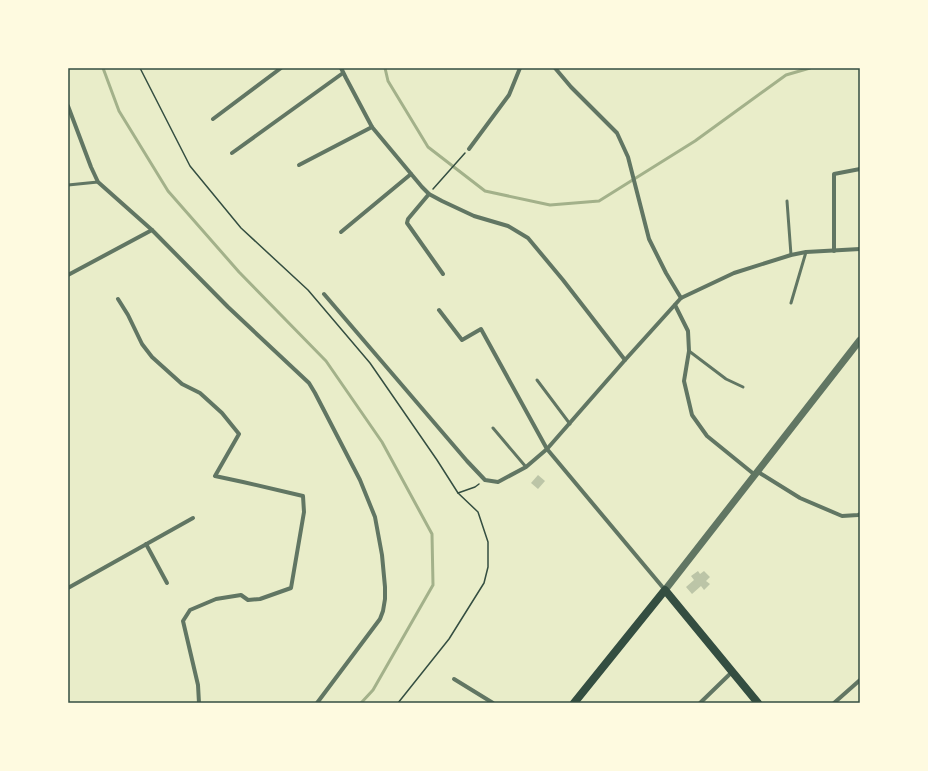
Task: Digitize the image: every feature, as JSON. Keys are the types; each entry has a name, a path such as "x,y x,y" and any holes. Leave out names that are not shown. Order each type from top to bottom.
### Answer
{"main road":[{"path":"574,703 664,590 733,671 758,703"}],"street":[{"path":"213,119 281,68"},
{"path":"469,149 509,95 520,68"},
{"path":"555,68 617,133 628,157 649,239 666,273 681,298"},
{"path":"232,153 342,70 372,127 422,187 429,194 442,201 474,216 508,226 528,238 626,360"},
{"path":"68,106 98,182 152,230 228,307 309,383 360,480 375,517 382,555 385,587 383,611 380,619 317,703"},
{"path":"300,166 372,127"},
{"path":"834,251 834,174 860,169"},
{"path":"341,232 410,174"},
{"path":"429,194 406,221 443,274"},
{"path":"68,275 152,230"},
{"path":"324,294 467,461 485,480 498,482 526,467 547,449 681,298 734,273 790,255 806,252 860,249"},
{"path":"118,299 128,315 142,344 152,358 182,384 200,393 222,412 239,434 215,476 303,496 304,512 291,588 260,599 248,600 241,595 216,599 190,610 183,621 198,684 199,703"},
{"path":"675,305 688,331 689,351 684,381 692,415 707,436 757,473 800,498 842,516 860,514"},
{"path":"439,310 462,340 480,329 547,449 664,590 860,340"},
{"path":"68,588 193,518"},
{"path":"146,544 167,583"},
{"path":"700,703 733,671"},
{"path":"454,679 493,703"},
{"path":"834,703 860,680"}],"lane":[{"path":"68,185 98,182"},
{"path":"787,201 790,255"},
{"path":"791,303 806,252"},
{"path":"689,351 726,378 743,387"},
{"path":"537,380 570,424"},
{"path":"493,428 526,467"}],"path":[{"path":"140,68 190,166 241,228 308,290 370,363 458,493 478,512 488,542 488,568 484,583 449,639 398,703"},
{"path":"429,194 469,149"},
{"path":"458,493 475,487 485,480"}],"building":[{"path":"538,475 545,481 538,489 531,483"},
{"path":"698,571 700,574 704,571 710,577 706,581 710,584 704,590 701,586 692,594 686,587 694,580 691,576"}],"waterway":[{"path":"103,68 119,111 168,191 239,272 326,361 382,442 432,534 433,585 373,690 361,703"},
{"path":"385,68 388,81 428,147 485,191 550,205 599,201 695,141 786,75 810,68"}]}
